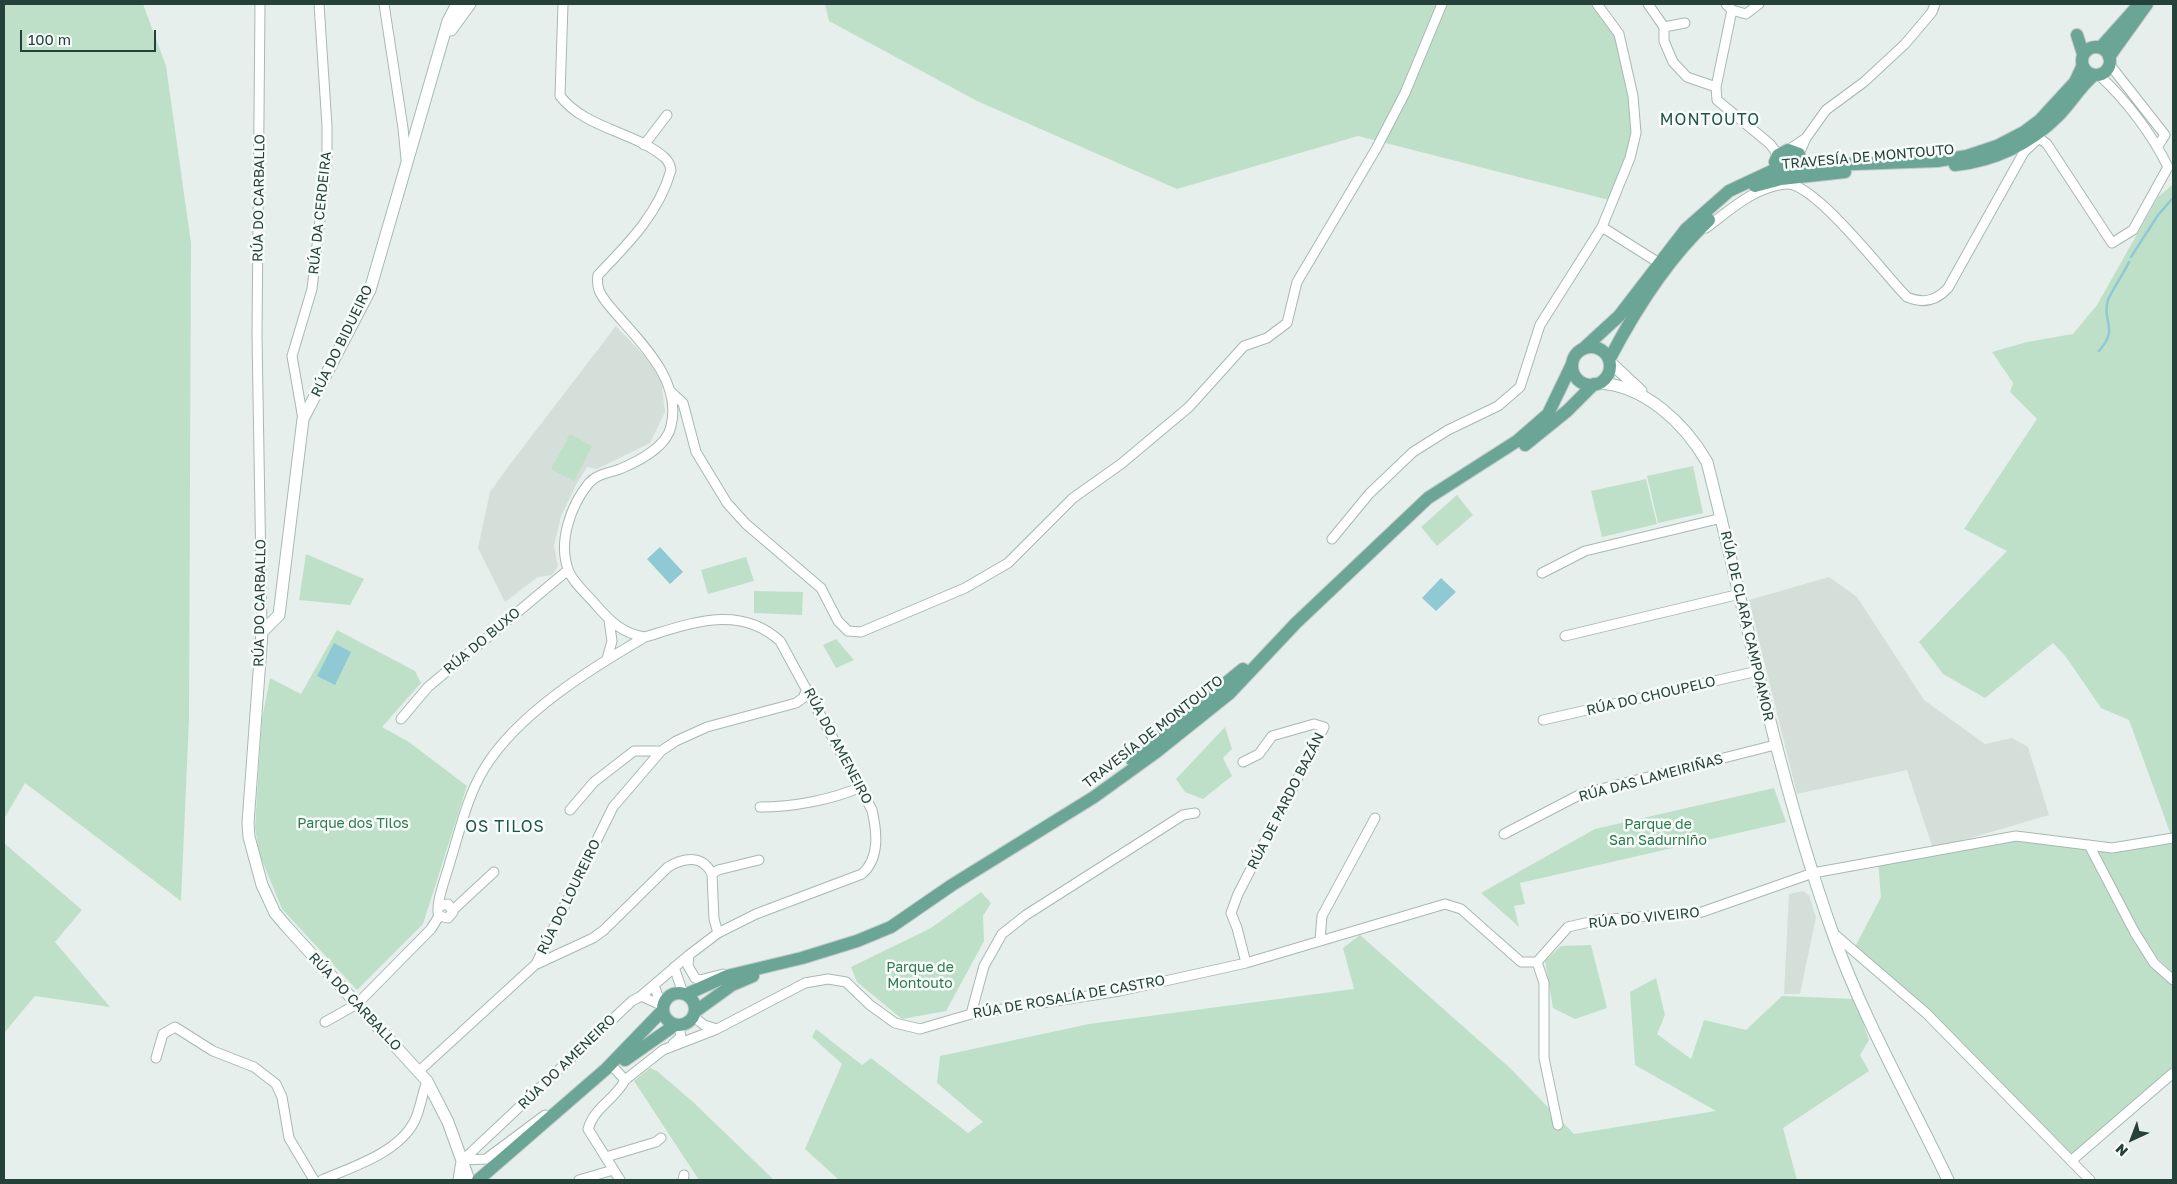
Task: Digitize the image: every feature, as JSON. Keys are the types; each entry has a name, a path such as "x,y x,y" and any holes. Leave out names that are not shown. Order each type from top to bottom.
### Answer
{"main road":[{"name":"TRAVESÍA DE MONTOUTO","path":"2099,54 2140,4"},
{"name":"TRAVESÍA DE MONTOUTO","path":"685,994 727,976 857,941 891,927 952,885 1094,797 1155,753 1230,693 1296,623 1428,498 1517,441 1548,414 1576,355 1619,316 1663,265 1732,197 1778,174 1794,160 1858,163 1937,162 1967,156 1997,146 2024,132 2040,120 2075,82 2082,67 2099,54 2147,4"},
{"name":"TRAVESÍA DE MONTOUTO","path":"1794,160 1937,168 1972,163 2000,155 2029,139 2058,116 2084,84 2104,73 2099,54"},
{"path":"2082,67 2096,76"},
{"path":"1778,174 1775,162 1794,160"},
{"name":"TRAVESÍA DE MONTOUTO","path":"1461,477 1472,474 1519,450 1567,411 1609,372 1609,361 1663,265"},
{"path":"1583,348 1598,348 1609,361"},
{"path":"1572,364 1578,380 1596,384"},
{"name":"TRAVESÍA DE MONTOUTO","path":"695,1014 732,985 791,960"},
{"path":"478,1180 630,1046 673,994 685,994 692,999 695,1014 687,1024 678,1027 634,1052 491,1180"},
{"path":"663,1006 666,1019 678,1027"}],"street":[{"name":"RÚA DO CARBALLO","path":"260,4 257,335 262,632 248,823 257,871 275,913 427,1081 440,1103 469,1180"},
{"name":"RÚA DA CERDEIRA","path":"303,418 292,356 312,289 325,191 327,159 327,126 319,4"},
{"path":"384,4 403,128 406,162"},
{"name":"RÚA DO BIDUEIRO","path":"440,48 469,4"},
{"path":"454,5 460,9 469,4"},
{"path":"563,4 560,96 567,105 598,124 664,156 669,162 671,170 649,216 637,234 598,276 596,284 598,292 665,376 670,391 673,413 671,429 655,448 632,463 598,476 585,490 571,517 565,536 564,551 568,570 609,620 634,636 645,637"},
{"path":"670,391 683,404 696,452 727,503 746,524 821,588 838,621 848,631 862,632 965,588 1008,563 1073,498 1163,431 1189,408 1244,346 1267,338 1287,323 1297,282 1376,149 1405,93 1442,4"},
{"path":"1332,539 1369,494 1413,452 1448,430 1498,406 1520,386 1540,325 1602,227 1630,158 1636,133 1634,96 1619,34 1597,4"},
{"path":"1648,4 1664,28 1664,41 1673,62 1687,77 1716,87"},
{"path":"1759,4 1746,14 1729,7 1716,87 1717,100 1770,144 1794,160 1806,138 1826,110 1864,82 1905,44 1932,12 1935,4"},
{"name":"RÚA DO BIDUEIRO","path":"262,632 279,615 303,418 370,290 406,162 454,5"},
{"path":"1664,28 1685,23"},
{"path":"2099,54 2165,134 2163,142 2158,146"},
{"path":"1602,227 1663,265 1746,198 1767,188 1788,184 1795,185 1811,193 1837,218 1907,297 1918,301 1926,301 1941,296 1948,288 2024,152 2039,138 2047,144 2112,243 2132,230 2168,167 2158,146 2110,85 2096,76"},
{"path":"644,145 667,115"},
{"path":"2047,144 2048,128"},
{"path":"1609,361 1649,400"},
{"path":"1596,384 1614,384 1649,400"},
{"name":"RÚA DE CLARA CAMPOAMOR","path":"1649,400 1672,418 1696,442 1708,462 1775,746 1832,932 1856,992 1948,1180"},
{"path":"1542,573 1585,551 1722,518"},
{"name":"RÚA DO BUXO","path":"401,719 428,687 568,570"},
{"path":"1565,636 1740,594"},
{"name":"RÚA DO AMENEIRO","path":"439,906 466,808 484,769 496,752 532,715 550,699 607,659 645,637 720,619 740,619 758,624 780,641 808,689 872,810 875,826 874,856 870,867 847,881 756,914 718,933 688,955 641,996 632,1001 463,1160"},
{"path":"607,659 612,641 609,620"},
{"name":"RÚA DO CHOUPELO","path":"1543,720 1758,671"},
{"name":"RÚA DO LOUREIRO","path":"419,1071 536,964 613,807 661,751 676,741 707,727 796,703 803,698 808,689"},
{"name":"RÚA DE PARDO BAZÁN","path":"1243,762 1259,754 1272,736 1314,724 1324,727 1238,894 1231,913 1238,928 1246,963"},
{"name":"RÚA DAS LAMEIRIÑAS","path":"1504,834 1580,794 1775,746"},
{"path":"570,810 594,782 634,751 661,751"},
{"path":"760,807 780,807 821,799 861,787"},
{"path":"971,1014 984,966 1002,934 1026,915 1183,815 1195,813"},
{"path":"1320,940 1322,916 1375,818"},
{"name":"RÚA DO VIVEIRO","path":"1537,962 1568,927 1598,920 1702,912 1813,873 2016,836 2112,848 2173,838"},
{"path":"2089,845 2135,934 2154,962 2173,980"},
{"path":"536,964 593,938 604,930 668,867 686,859 707,864 712,874 714,919 718,933"},
{"path":"712,874 718,870 759,860"},
{"path":"439,916 448,918 453,910 494,872"},
{"path":"325,1022 356,1004 432,929 439,916 437,912 439,906 446,903 453,910"},
{"name":"RÚA DE ROSALÍA DE CASTRO","path":"717,1029 805,983 828,979 846,982 870,1005 895,1023 920,1029 971,1014 1120,991 1246,963 1445,904 1461,909 1521,962 1537,962"},
{"path":"1832,932 1926,1013 2090,1180"},
{"path":"688,955 688,966 694,978 700,980 720,973 727,976"},
{"path":"1537,962 1544,983 1544,1058 1558,1125"},
{"path":"674,967 685,994"},
{"path":"654,985 663,1006"},
{"path":"641,996 663,1006"},
{"path":"695,1014 704,1025 717,1029"},
{"path":"156,1058 163,1034 176,1027 213,1051 254,1067 268,1075 279,1089 292,1144 314,1180"},
{"path":"678,1027 700,1036"},
{"path":"671,1046 681,1037 678,1027"},
{"path":"620,1180 588,1129 592,1116 620,1091 625,1080 655,1055 671,1046 717,1029"},
{"path":"615,1069 625,1080"},
{"path":"2072,1161 2173,1073"},
{"path":"322,1180 378,1156 408,1130 414,1122 427,1081"},
{"path":"459,1180 463,1160 486,1159 577,1094"},
{"path":"606,1158 656,1142 660,1138"},
{"path":"579,1180 613,1170"}],"shaded area":[{"path":"616,326 648,360 661,381 665,412 650,443 597,469 587,467 561,516 554,546 558,566 552,575 538,577 505,602 478,548 490,492"},
{"path":"1829,577 1857,597 1924,700 1985,744 2012,738 2028,747 2049,815 1933,849 1907,770 1797,794 1749,600"},
{"path":"1803,891 1809,895 1816,917 1800,994 1784,994 1789,894"}],"green space":[{"path":"4,4 143,4 166,66 191,243 189,720 181,901 25,783 4,819"},
{"path":"825,4 1593,4 1617,38 1630,99 1632,135 1629,152 1613,201 1358,136 1177,189 977,101 829,21"},
{"path":"2173,184 2172,838 2129,720 2101,708 2066,657 2053,643 1985,698 1943,674 1919,642 2007,551 1964,529 2037,419 2010,392 2013,383 1992,352 2027,342 2073,334 2097,305 2158,197"},
{"path":"570,434 592,446 574,481 551,469"},
{"path":"1693,466 1703,513 1658,523 1647,476"},
{"path":"1646,479 1657,524 1602,537 1591,491"},
{"path":"1457,495 1473,515 1437,546 1421,527"},
{"path":"306,554 364,579 350,605 299,600"},
{"path":"746,557 754,581 708,594 701,570"},
{"path":"754,591 803,592 802,615 754,613"},
{"name":"Parque dos Tilos","path":"337,630 415,671 421,683 382,727 409,742 467,786 423,924 357,990 282,909 259,853 255,827 262,719 270,678 301,694"},
{"path":"836,639 854,660 836,668 823,645"},
{"path":"1225,727 1232,749 1223,758 1232,776 1203,799 1185,792 1176,779"},
{"name":"Parque de San Sadurniño","path":"1774,788 1786,822 1520,883 1525,904 1514,906 1519,927 1481,893 1595,829"},
{"path":"2016,836 2120,847 2173,839 2173,973 2149,950 2173,980 2173,1073 2071,1161 1854,949 1881,897 1878,861"},
{"path":"4,843 82,910 55,942 110,1007 35,996 4,1033"},
{"name":"Parque de Montouto","path":"981,892 991,903 983,916 984,941 946,1011 902,1019 857,982 851,967 931,928"},
{"path":"1360,935 1510,1068 1574,1134 1716,1111 1635,1065 1630,992 1656,978 1665,1015 1657,1034 1691,1059 1704,1020 1746,1030 1782,996 1855,999 1869,1040 1860,1055 1869,1071 1783,1128 1797,1180 839,1180 805,1149 842,1064 812,1037 816,1029 862,1065 871,1058 968,1133 983,1122 937,1083 940,1056 1089,1024 1354,989 1343,948"},
{"path":"1591,945 1607,1008 1575,1019 1553,1008 1545,961 1561,946"},
{"path":"650,1068 657,1071 693,1102 774,1180 699,1180 634,1081"}],"water":[{"path":"660,547 683,572 670,584 647,559"},
{"path":"1441,578 1456,592 1436,611 1422,598"},
{"path":"334,643 351,652 335,685 317,676"}],"waterway":[{"path":"2131,257 2158,215 2173,198"},
{"path":"2099,351 2108,336 2109,325 2106,308 2108,300 2129,262"}],"district":[{"name":"MONTOUTO","path":"1710,120"},
{"name":"OS TILOS","path":"505,827"}]}
